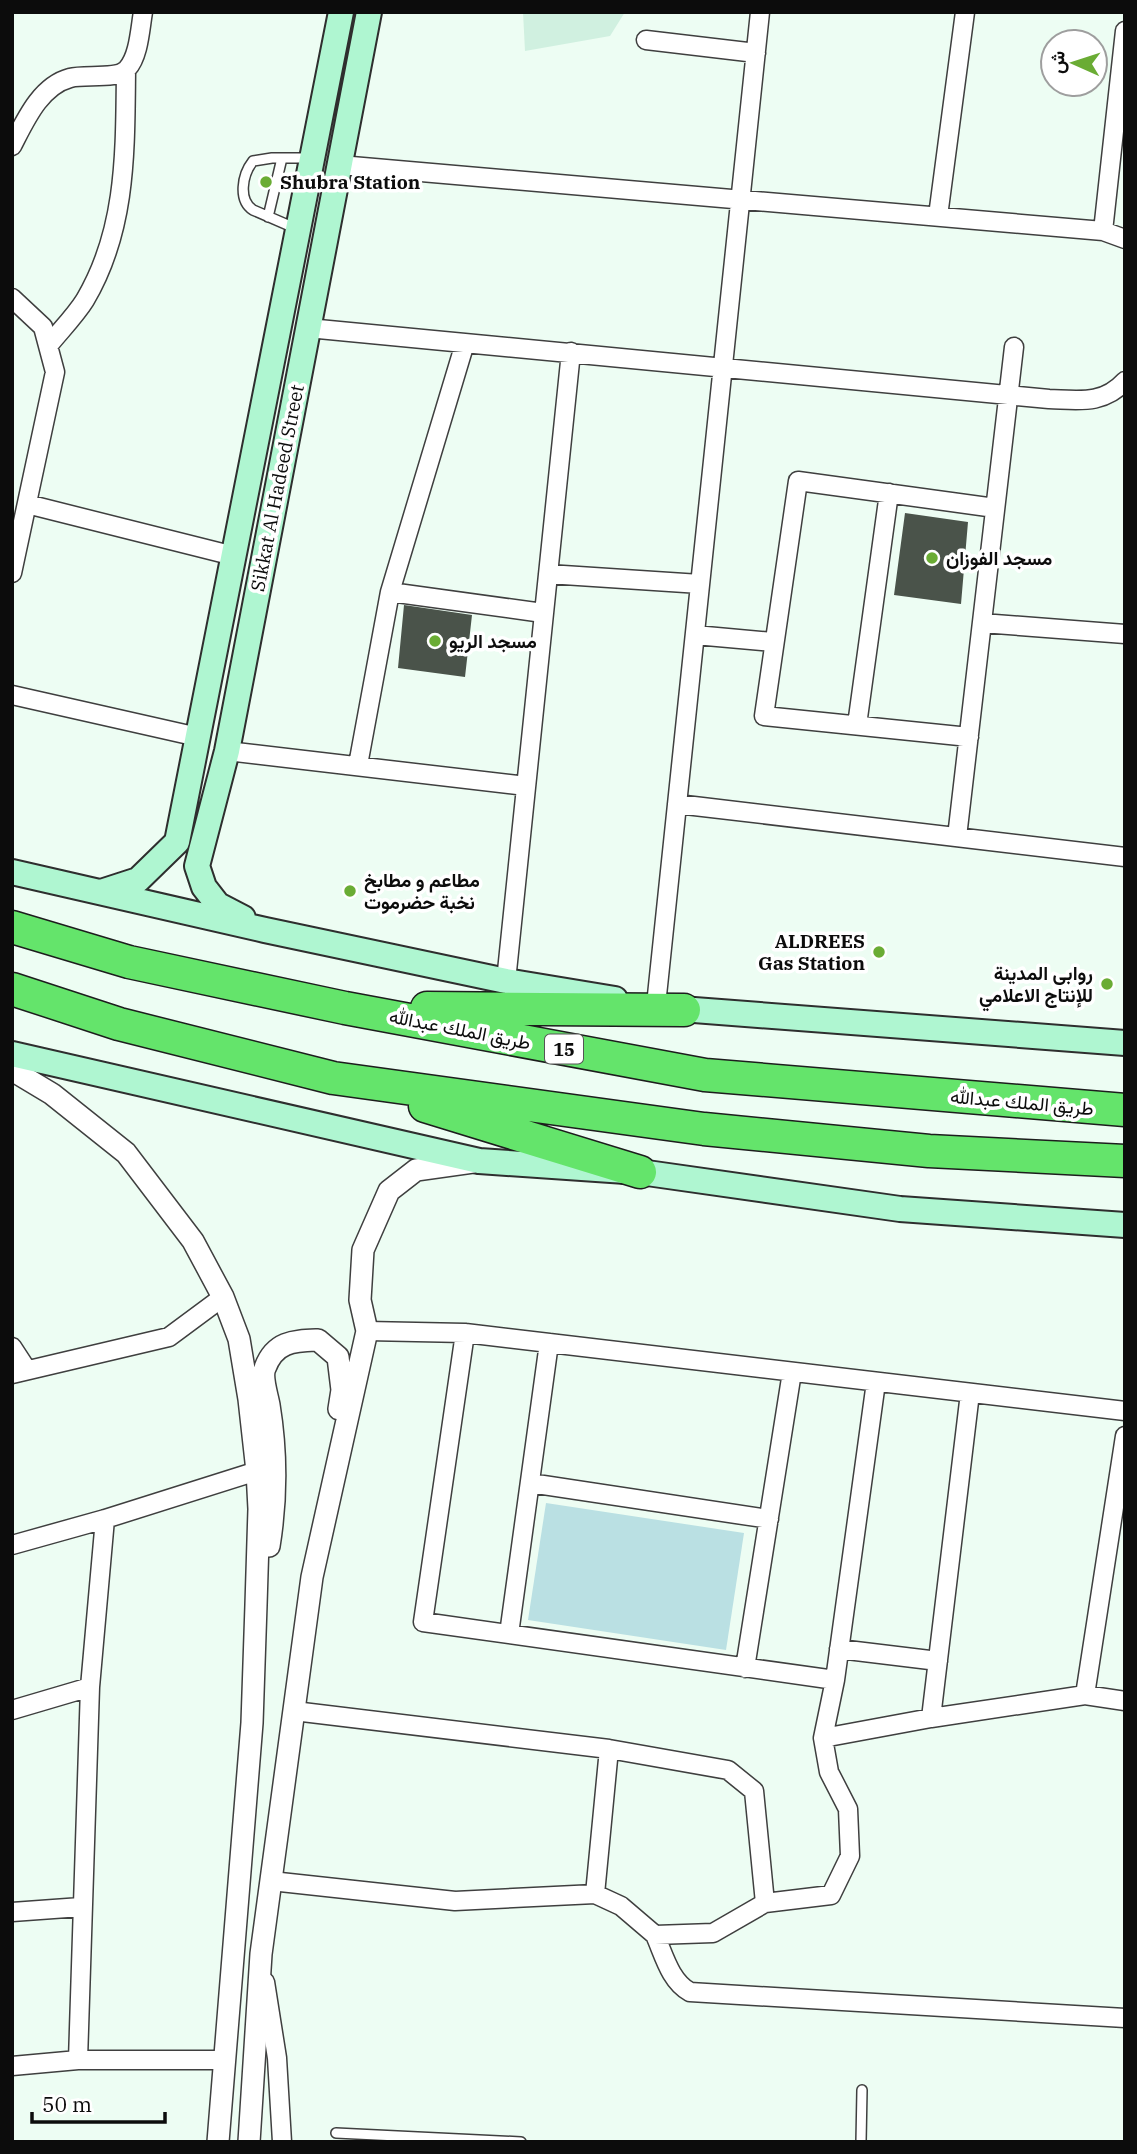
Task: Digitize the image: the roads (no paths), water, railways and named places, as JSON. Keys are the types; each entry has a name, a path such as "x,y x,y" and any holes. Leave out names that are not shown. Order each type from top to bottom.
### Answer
{"highway":[{"path":"12,915 129,962"},
{"name":"طريق الملك عبدالله","path":"12,927 129,962 345,1008 705,1075 1125,1110"},
{"path":"12,989 118,1024"},
{"path":"12,1003 118,1024 333,1078 640,1172"},
{"path":"345,1008 670,1008"},
{"path":"333,1078 704,1129 929,1151 1125,1161"}],"main road":[{"name":"Sikkat Al Hadeed Street","path":"265,930 218,905 204,887 189,844 198,737 341,12"},
{"name":"Sikkat Al Hadeed Street","path":"189,844 227,751 369,12"},
{"path":"101,892 138,880 189,844"},
{"path":"12,872 152,906 506,981 670,1008 1125,1043"},
{"path":"12,1054 479,1161 640,1172 900,1209 1125,1226"}],"street":[{"path":"12,146 29,112 46,93 67,78 118,75 126,71 133,61 143,12"},
{"path":"670,1008 677,804 760,12"},
{"path":"938,216 965,12"},
{"path":"1103,230 1125,31"},
{"path":"646,40 756,53"},
{"path":"48,346 85,301 112,241 125,167 126,71"},
{"path":"340,166 1103,230 1125,239"},
{"path":"12,298 43,327 55,372 12,573"},
{"path":"308,328 1009,393 1049,399 1090,400 1114,393 1125,381"},
{"path":"358,765 390,592 465,342"},
{"path":"957,837 1014,347"},
{"path":"506,981 571,352"},
{"path":"969,737 764,716 798,481 995,508"},
{"path":"857,725 888,493"},
{"path":"27,503 234,556"},
{"path":"548,574 700,584"},
{"path":"390,592 543,613"},
{"path":"982,622 1125,634"},
{"path":"695,635 773,642"},
{"path":"12,695 198,737"},
{"path":"227,751 526,786"},
{"path":"677,804 957,837 1124,852"},
{"path":"12,1070 52,1094 126,1153 193,1241 222,1297 239,1339 249,1399 259,1509 252,1723 218,2142"},
{"path":"312,1577 367,1331 360,1300 363,1250 389,1191 416,1170 479,1161"},
{"path":"12,1347 20,1372 169,1337 222,1297"},
{"path":"367,1331 466,1333 1125,1411"},
{"path":"466,1333 423,1622 835,1680"},
{"path":"249,2142 261,1954 312,1577 342,1390 338,1357 318,1340 289,1342 272,1355 263,1371 276,1459 273,1520 255,1644"},
{"path":"509,1634 549,1343"},
{"path":"745,1668 792,1372"},
{"path":"655,1935 713,1933 765,1903 831,1895 849,1856 848,1809 829,1772 823,1738 835,1680 876,1382"},
{"path":"931,1718 970,1393"},
{"path":"1085,1695 1125,1436"},
{"path":"12,1545 257,1471"},
{"path":"530,1483 769,1519"},
{"path":"78,2060 90,1687 105,1519"},
{"path":"839,1649 938,1661"},
{"path":"12,1710 90,1687"},
{"path":"823,1738 931,1718 1085,1695 1125,1701"},
{"path":"293,1711 609,1749 728,1770 754,1791 765,1903"},
{"path":"595,1894 609,1749"},
{"path":"271,1881 455,1901 595,1894 621,1906 655,1935 674,1979 679,1986 690,1992 1125,2018"},
{"path":"12,1912 81,1907"},
{"path":"261,1954 277,2058 282,2142"},
{"path":"12,2066 78,2060 225,2060"}],"lane":[{"path":"268,217 282,158"},
{"path":"298,230 247,206 242,198 248,167 253,161 311,158"},
{"path":"861,2142 862,2090"},
{"path":"336,2133 521,2142"}],"place":[{"name":"Shubra Station","path":"266,182"},
{"name":"مسجد الفوزان","path":"932,558"},
{"name":"مسجد الريو","path":"435,641"},
{"name":"مطاعم و مطابخ نخبة حضرموت","path":"350,891"},
{"name":"ALDREES Gas Station","path":"879,952"},
{"name":"روابي المدينة للإنتاج الاعلامي","path":"1107,984"}]}
